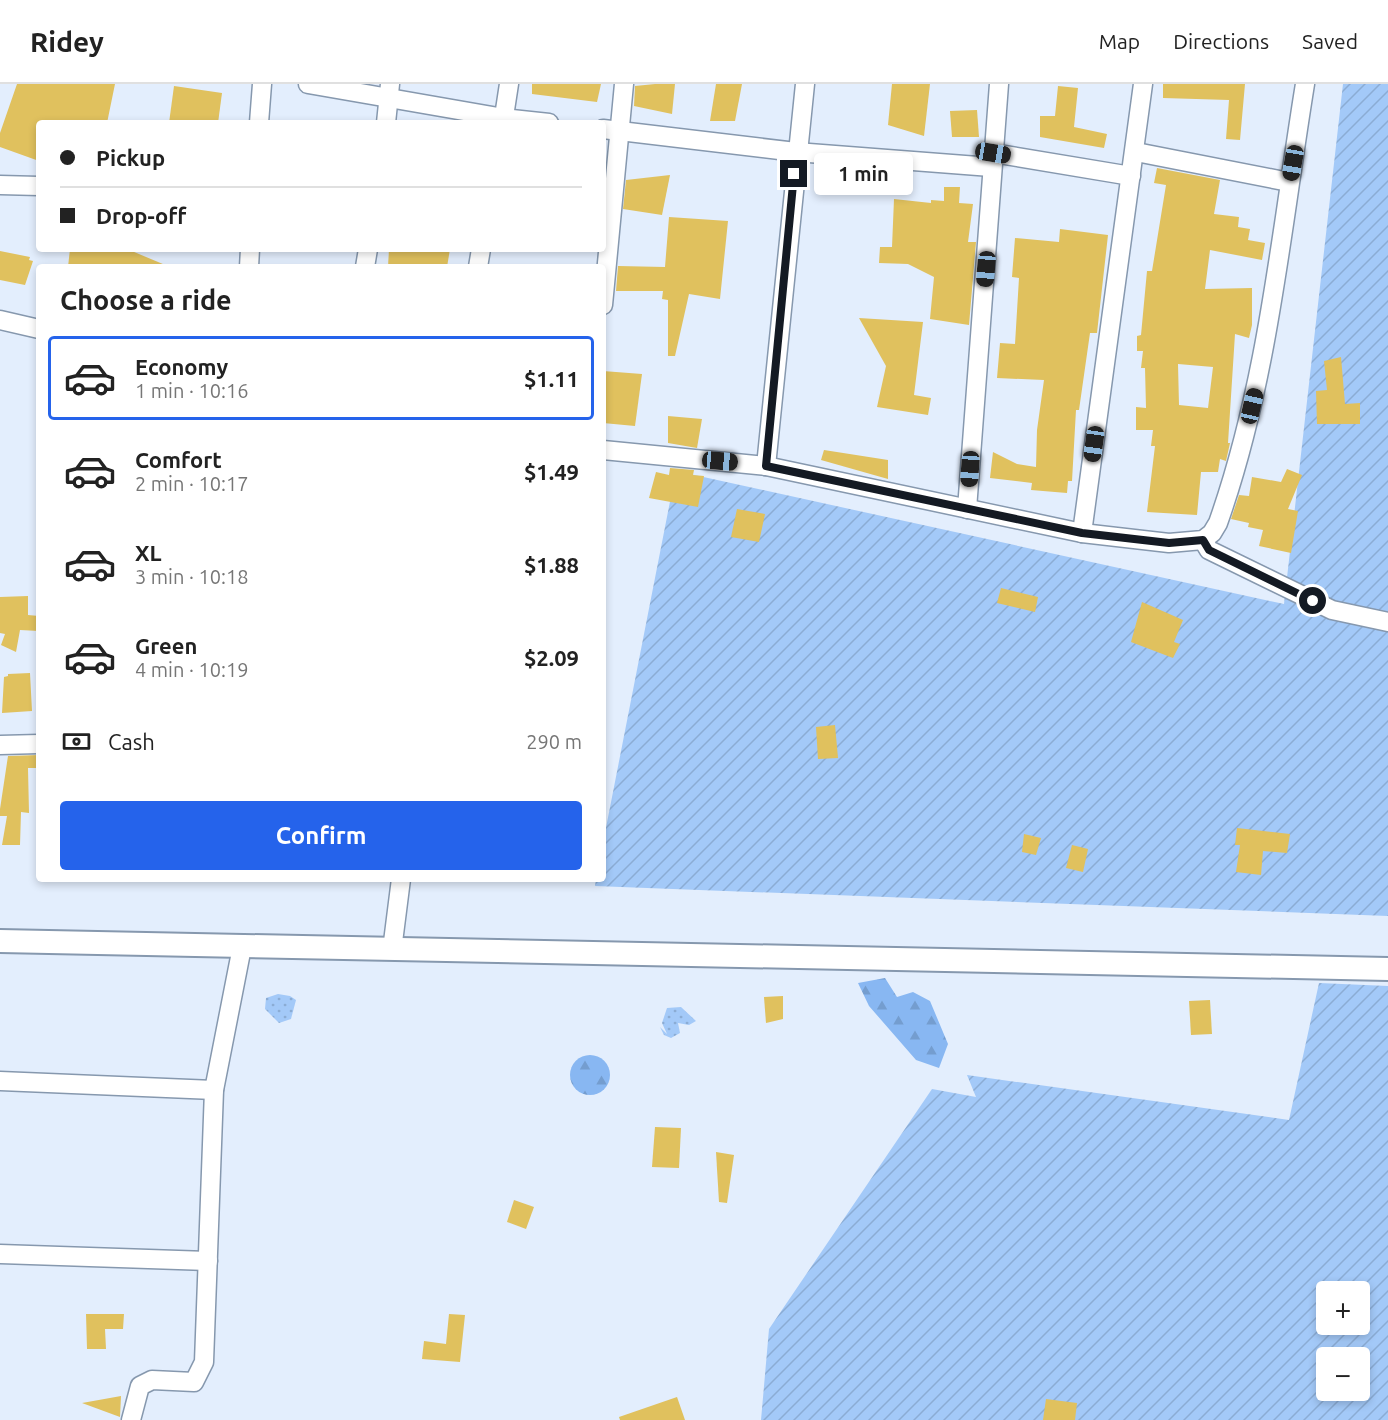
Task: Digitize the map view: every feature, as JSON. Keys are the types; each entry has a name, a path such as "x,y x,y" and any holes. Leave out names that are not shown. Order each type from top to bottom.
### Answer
{"street":[{"path":"259,120 262,84"},
{"path":"309,84 390,91 503,120 509,84"},
{"path":"606,239 611,130 624,84"},
{"path":"766,466 796,152 805,84"},
{"path":"967,509 999,84"},
{"path":"1082,533 1136,152 1143,84"},
{"path":"606,450 766,466 1082,533 1169,543 1203,540 1212,533 1218,523 1242,449 1257,385 1305,84"},
{"path":"386,120 390,91"},
{"path":"611,130 796,152 992,160 1131,176"},
{"path":"1136,152 1289,182"},
{"path":"0,185 36,186"},
{"path":"0,320 36,328"},
{"path":"1203,540 1209,550 1332,610 1388,622"},
{"path":"0,745 36,744"},
{"path":"392,950 401,882"},
{"path":"0,940 242,947 1388,969"},
{"path":"131,1420 140,1386 152,1380 194,1382 204,1362 214,1090 242,947"},
{"path":"0,1081 214,1090"},
{"path":"0,1254 208,1261"}],"shaded area":[{"path":"1343,84 1388,84 1388,916 595,886 596,882 606,882 606,828 676,471 1284,604"},
{"path":"1319,983 1388,986 1388,1420 761,1420 769,1329 932,1089 976,1097 967,1075 1289,1120"},
{"path":"278,994 290,996 296,1000 291,1019 279,1023 265,1009 266,998"},
{"path":"681,1007 696,1021 689,1025 678,1023 680,1033 671,1038 664,1035 660,1027 667,1034 662,1023 667,1008"}],"green space":[{"path":"885,978 897,997 913,992 930,1001 948,1044 939,1068 916,1060 869,1006 858,983"},
{"path":"590,1055 604,1061 610,1075 604,1089 590,1095 576,1089 570,1075 576,1061"}],"building":[{"path":"17,84 115,84 108,120 36,120 36,160 0,147 0,133"},
{"path":"532,84 601,84 597,102 532,94"},
{"path":"675,84 672,114 634,106 635,86"},
{"path":"716,84 742,84 735,121 710,121"},
{"path":"892,84 930,84 924,136 888,125"},
{"path":"1163,84 1245,84 1240,140 1226,139 1229,100 1163,98"},
{"path":"174,86 222,93 218,120 169,120"},
{"path":"1058,86 1078,88 1074,127 1107,134 1104,148 1040,137 1040,116 1055,116"},
{"path":"977,110 979,137 952,137 950,111"},
{"path":"1157,168 1220,180 1214,214 1239,217 1238,227 1250,229 1248,240 1265,243 1262,260 1210,250 1205,289 1252,288 1252,325 1249,338 1235,334 1228,443 1230,443 1226,461 1220,459 1218,472 1201,472 1197,515 1147,512 1155,446 1151,446 1153,430 1136,430 1136,407 1146,408 1145,368 1141,368 1143,351 1137,351 1137,336 1141,335 1147,271 1152,271 1166,185 1154,183","holes":["1178,364 1213,367 1208,408 1179,405"]},
{"path":"670,175 662,215 623,209 626,180"},
{"path":"944,187 960,187 959,203 973,204 968,242 976,242 969,325 930,319 934,277 908,264 879,263 880,247 892,247 894,199 931,203 931,200 944,201"},
{"path":"669,217 728,221 720,299 689,294 675,356 668,356 668,300 662,299 663,291 616,291 618,266 665,267"},
{"path":"1060,229 1108,235 1097,333 1090,333 1079,410 1076,410 1072,481 1068,481 1067,493 1031,490 1032,483 990,478 993,452 1017,464 1036,467 1037,430 1044,380 997,378 1000,343 1015,344 1019,278 1012,277 1015,238 1059,242"},
{"path":"0,251 30,257 29,260 33,261 25,285 0,280"},
{"path":"70,252 134,252 163,264 68,264"},
{"path":"389,252 450,252 448,264 388,264"},
{"path":"859,318 923,322 914,395 931,398 928,415 877,407 886,366"},
{"path":"1341,357 1345,404 1360,403 1360,424 1317,424 1316,391 1327,390 1324,361"},
{"path":"606,371 642,374 635,426 606,423"},
{"path":"668,416 702,419 697,448 668,443"},
{"path":"824,450 888,460 888,479 821,460"},
{"path":"670,468 694,470 693,475 704,476 698,507 649,498 656,472 669,475"},
{"path":"1287,469 1302,475 1288,509 1298,511 1291,553 1259,546 1263,530 1248,527 1249,523 1231,519 1239,495 1249,496 1252,477 1281,482"},
{"path":"737,509 765,514 759,542 731,537"},
{"path":"1001,588 1038,597 1035,612 997,603"},
{"path":"28,596 28,615 36,616 36,631 20,630 16,652 1,645 5,634 0,633 0,597"},
{"path":"1142,602 1183,620 1174,642 1180,644 1173,658 1131,642"},
{"path":"30,673 32,711 2,713 4,677 8,674"},
{"path":"835,725 838,758 818,759 816,727"},
{"path":"36,755 36,768 28,768 29,813 21,812 20,845 2,845 7,816 0,816 0,809 8,756"},
{"path":"1237,828 1290,834 1287,853 1263,851 1261,875 1236,872 1240,845 1235,845"},
{"path":"1024,834 1041,838 1036,855 1022,852"},
{"path":"1072,845 1088,849 1083,872 1066,868"},
{"path":"783,996 783,1019 766,1023 764,997"},
{"path":"1210,1000 1212,1034 1191,1035 1189,1001"},
{"path":"655,1127 681,1128 679,1168 652,1167"},
{"path":"716,1152 734,1155 727,1203 719,1202"},
{"path":"514,1200 534,1207 526,1229 507,1222"},
{"path":"86,1314 124,1314 123,1329 105,1329 106,1349 87,1349"},
{"path":"449,1314 465,1315 460,1362 422,1359 424,1341 446,1344"},
{"path":"121,1396 120,1417 82,1403"},
{"path":"677,1397 685,1420 620,1420 619,1417"},
{"path":"1046,1399 1077,1403 1075,1420 1043,1420"}],"route":[{"path":"794,174 766,466 1082,533 1169,543 1203,540 1209,550 1216,554 1256,571 1313,601"}]}
